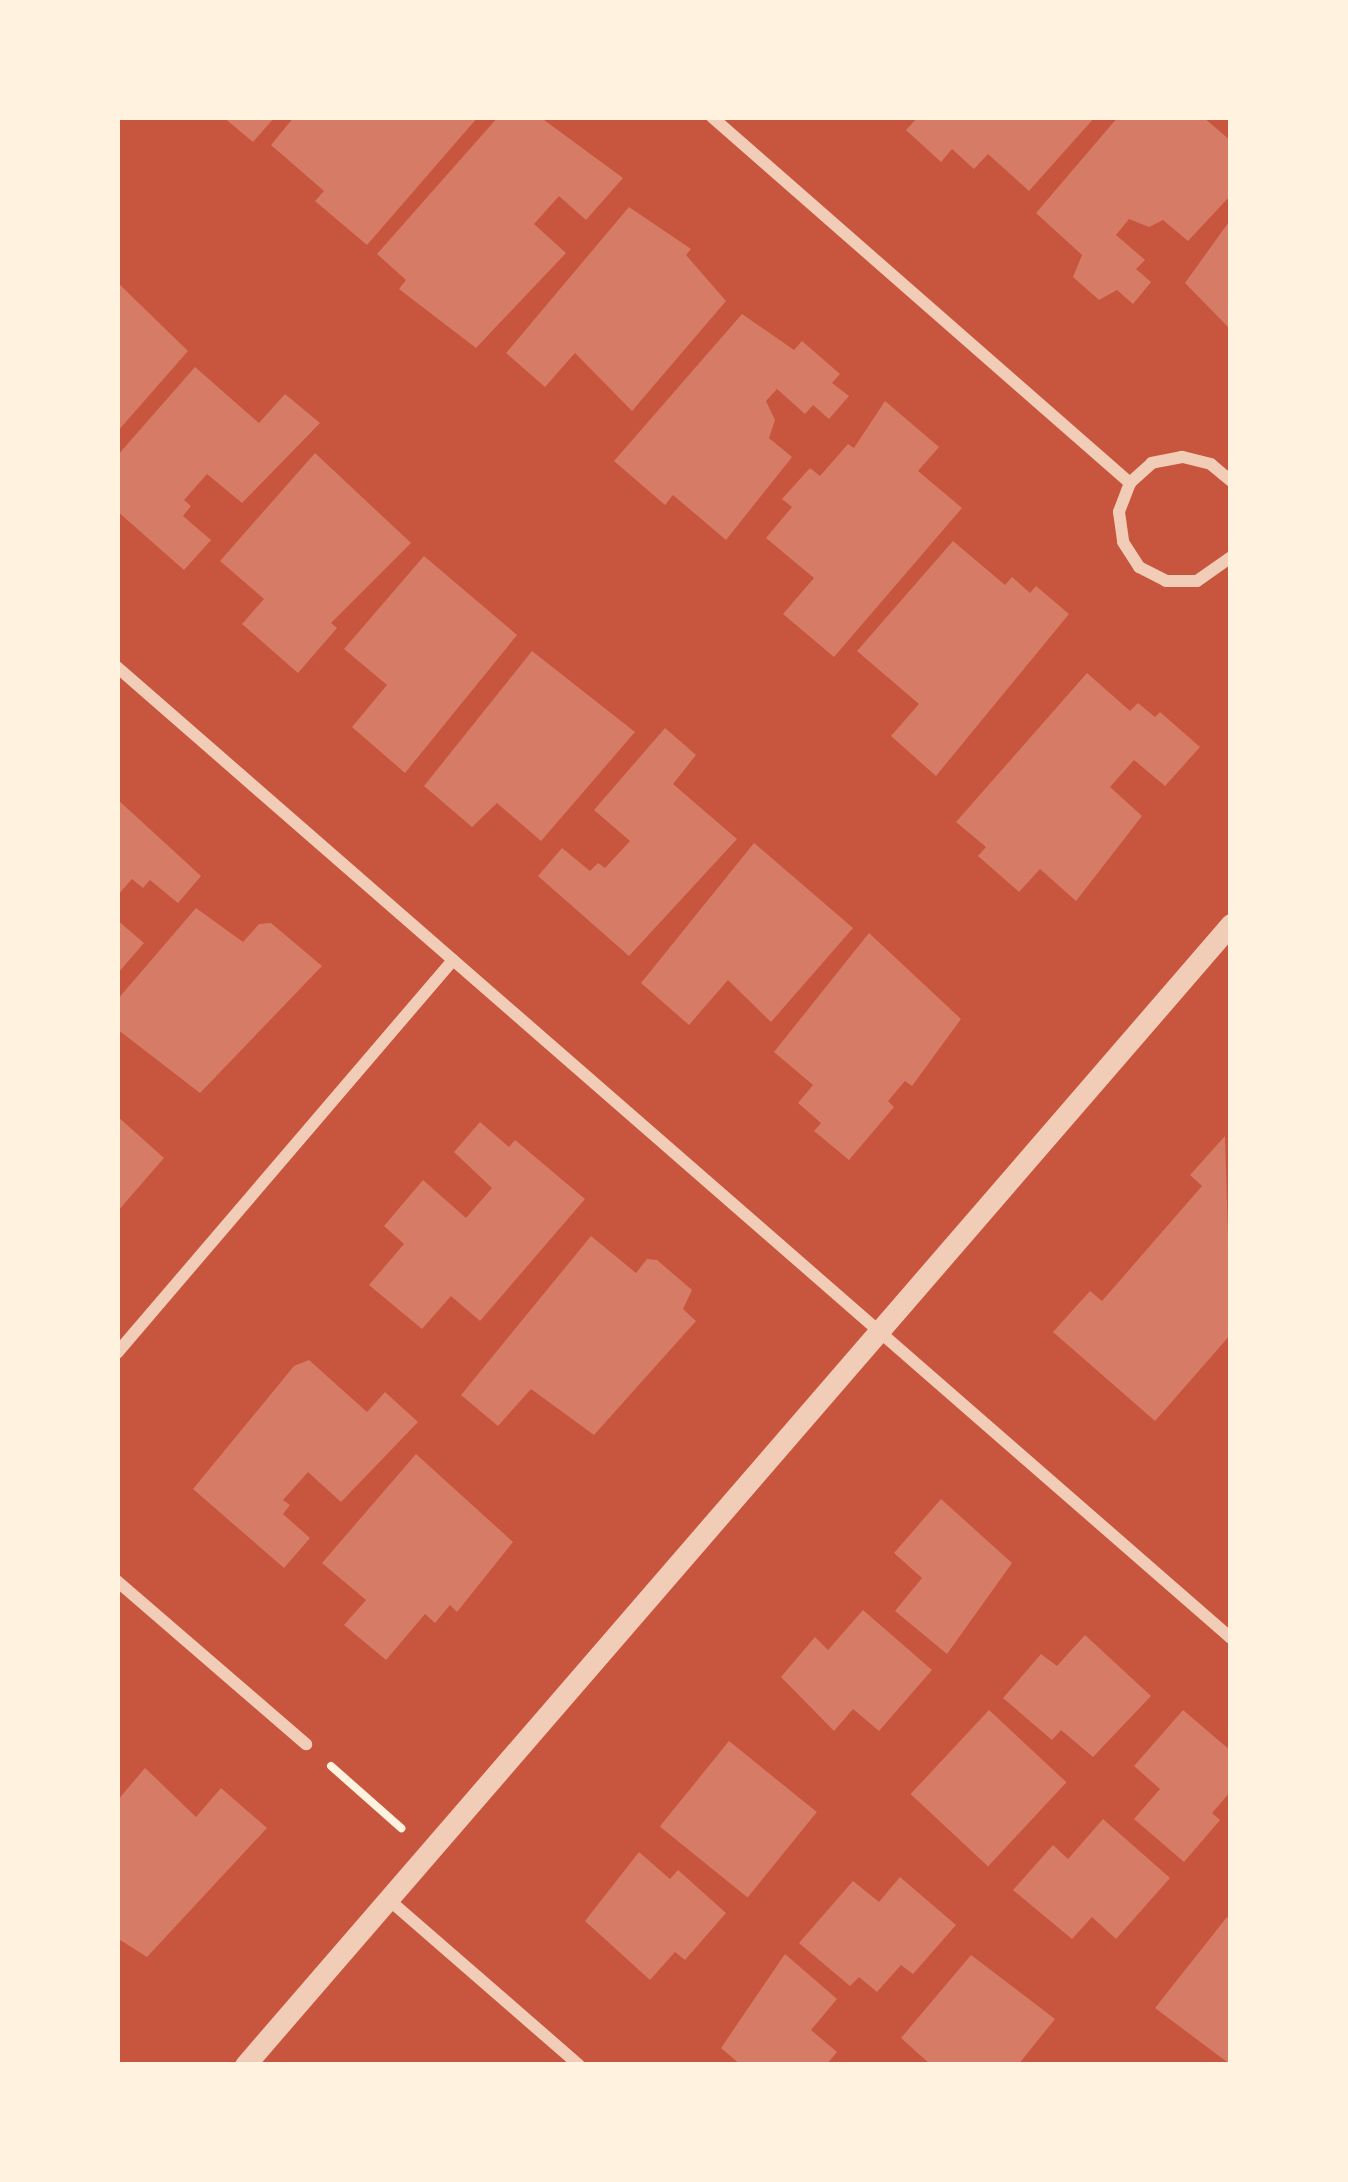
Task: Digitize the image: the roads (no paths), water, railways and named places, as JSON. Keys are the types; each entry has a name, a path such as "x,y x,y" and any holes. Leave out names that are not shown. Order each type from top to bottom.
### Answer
{"street":[{"path":"712,117 1130,484"},
{"path":"1231,482 1211,464 1182,457 1152,463 1130,484 1119,512 1123,542 1139,567 1166,581 1196,581 1231,557"},
{"path":"117,667 1231,1638"},
{"path":"244,2065 1231,924"},
{"path":"117,1353 453,960"},
{"path":"117,1581 306,1744"},
{"path":"388,1899 579,2065"}]}
